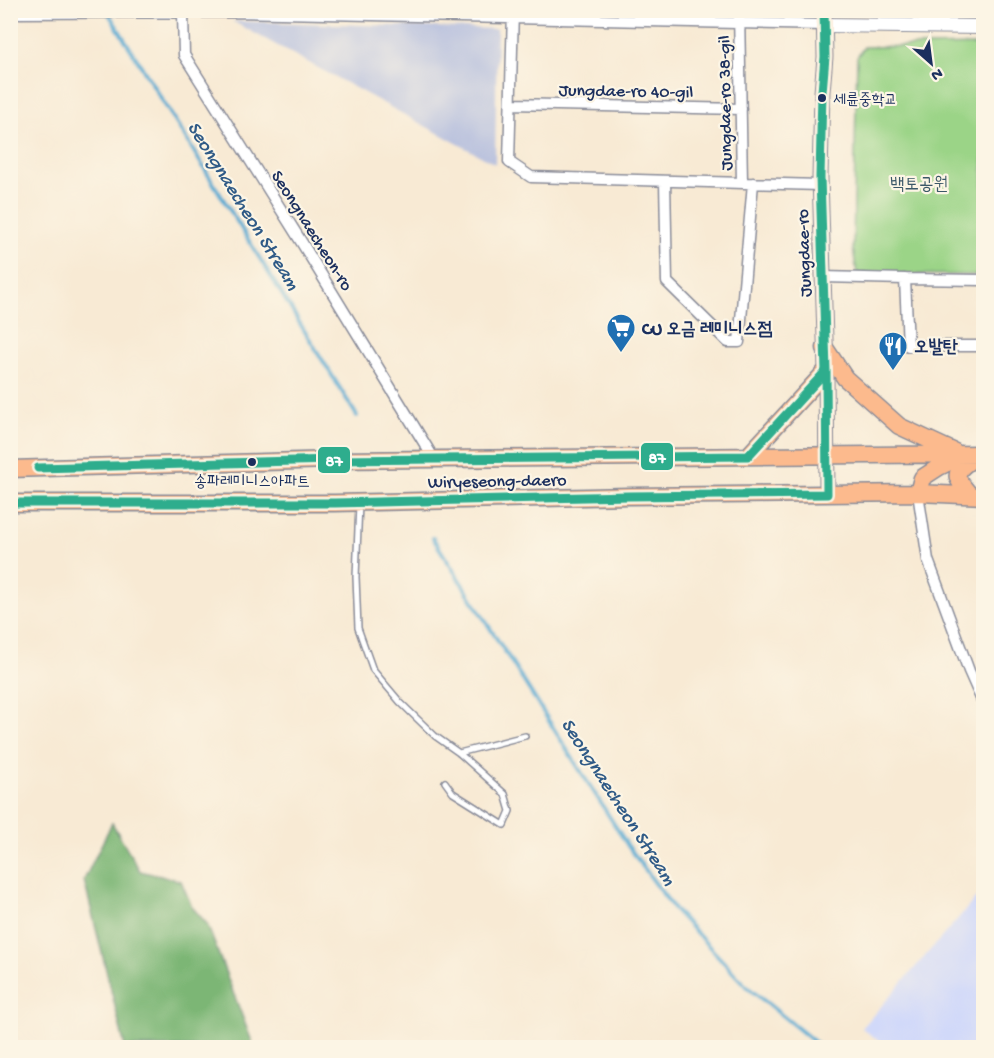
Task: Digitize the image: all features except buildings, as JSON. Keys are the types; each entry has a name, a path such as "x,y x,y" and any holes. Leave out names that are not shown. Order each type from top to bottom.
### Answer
{"main road":[{"name":"Jungdae-ro","path":"825,18 820,185 827,494"},
{"path":"825,348 845,378 899,426 972,454"},
{"path":"748,456 826,371"},
{"name":"Wiryeseong-daero","path":"10,469 334,460 972,454"},
{"path":"918,493 922,478 939,467 972,454"},
{"path":"972,454 958,472 958,478 977,496"},
{"name":"Wiryeseong-daero","path":"10,503 359,502 918,493 977,496"}],"street":[{"name":"Jungdae-ro 38-gil","path":"739,10 741,109 747,183"},
{"path":"934,10 935,26"},
{"name":"Jungdae-ro 38-gil","path":"11,12 26,14 236,11 513,14 739,23 825,18"},
{"name":"Seongnaecheon-ro","path":"183,13 184,55 434,459"},
{"path":"513,14 509,162 531,177 820,185"},
{"path":"825,18 984,27"},
{"name":"Jungdae-ro 40-gil","path":"511,104 741,109"},
{"path":"665,181 667,282 729,342 739,342 747,183"},
{"path":"823,277 984,279"},
{"path":"905,279 908,346 984,346"},
{"path":"918,493 928,560 984,705"}],"lane":[{"path":"359,502 358,628 373,670 428,730 459,753 505,794 510,811 504,825 453,793 445,782"},
{"path":"459,753 525,736"}],"shaded area":[{"path":"232,21 497,29 495,164"},
{"path":"983,890 983,1047 886,1047 862,1028"}],"green space":[{"name":"백토공원","path":"983,45 983,275 857,274 853,248 857,57 864,47"},
{"path":"112,823 140,871 181,881 192,907 207,924 254,1047 125,1047 84,880"}],"waterway":[{"name":"Seongnaecheon Stream","path":"109,14 357,416"},
{"name":"Seongnaecheon Stream","path":"433,538 628,846 674,909 746,986 822,1048"}],"transit line":[{"name":"87","path":"10,503 335,503 827,494 820,177 825,57 824,10"},
{"name":"87","path":"38,468 334,460 748,456 826,371"}],"place":[{"name":"세륜중학교","path":"822,98"},
{"name":"CU 오금 레미니스점","path":"621,354"},
{"name":"오발탄","path":"893,372"},
{"name":"송파레미니스아파트","path":"252,462"}]}
